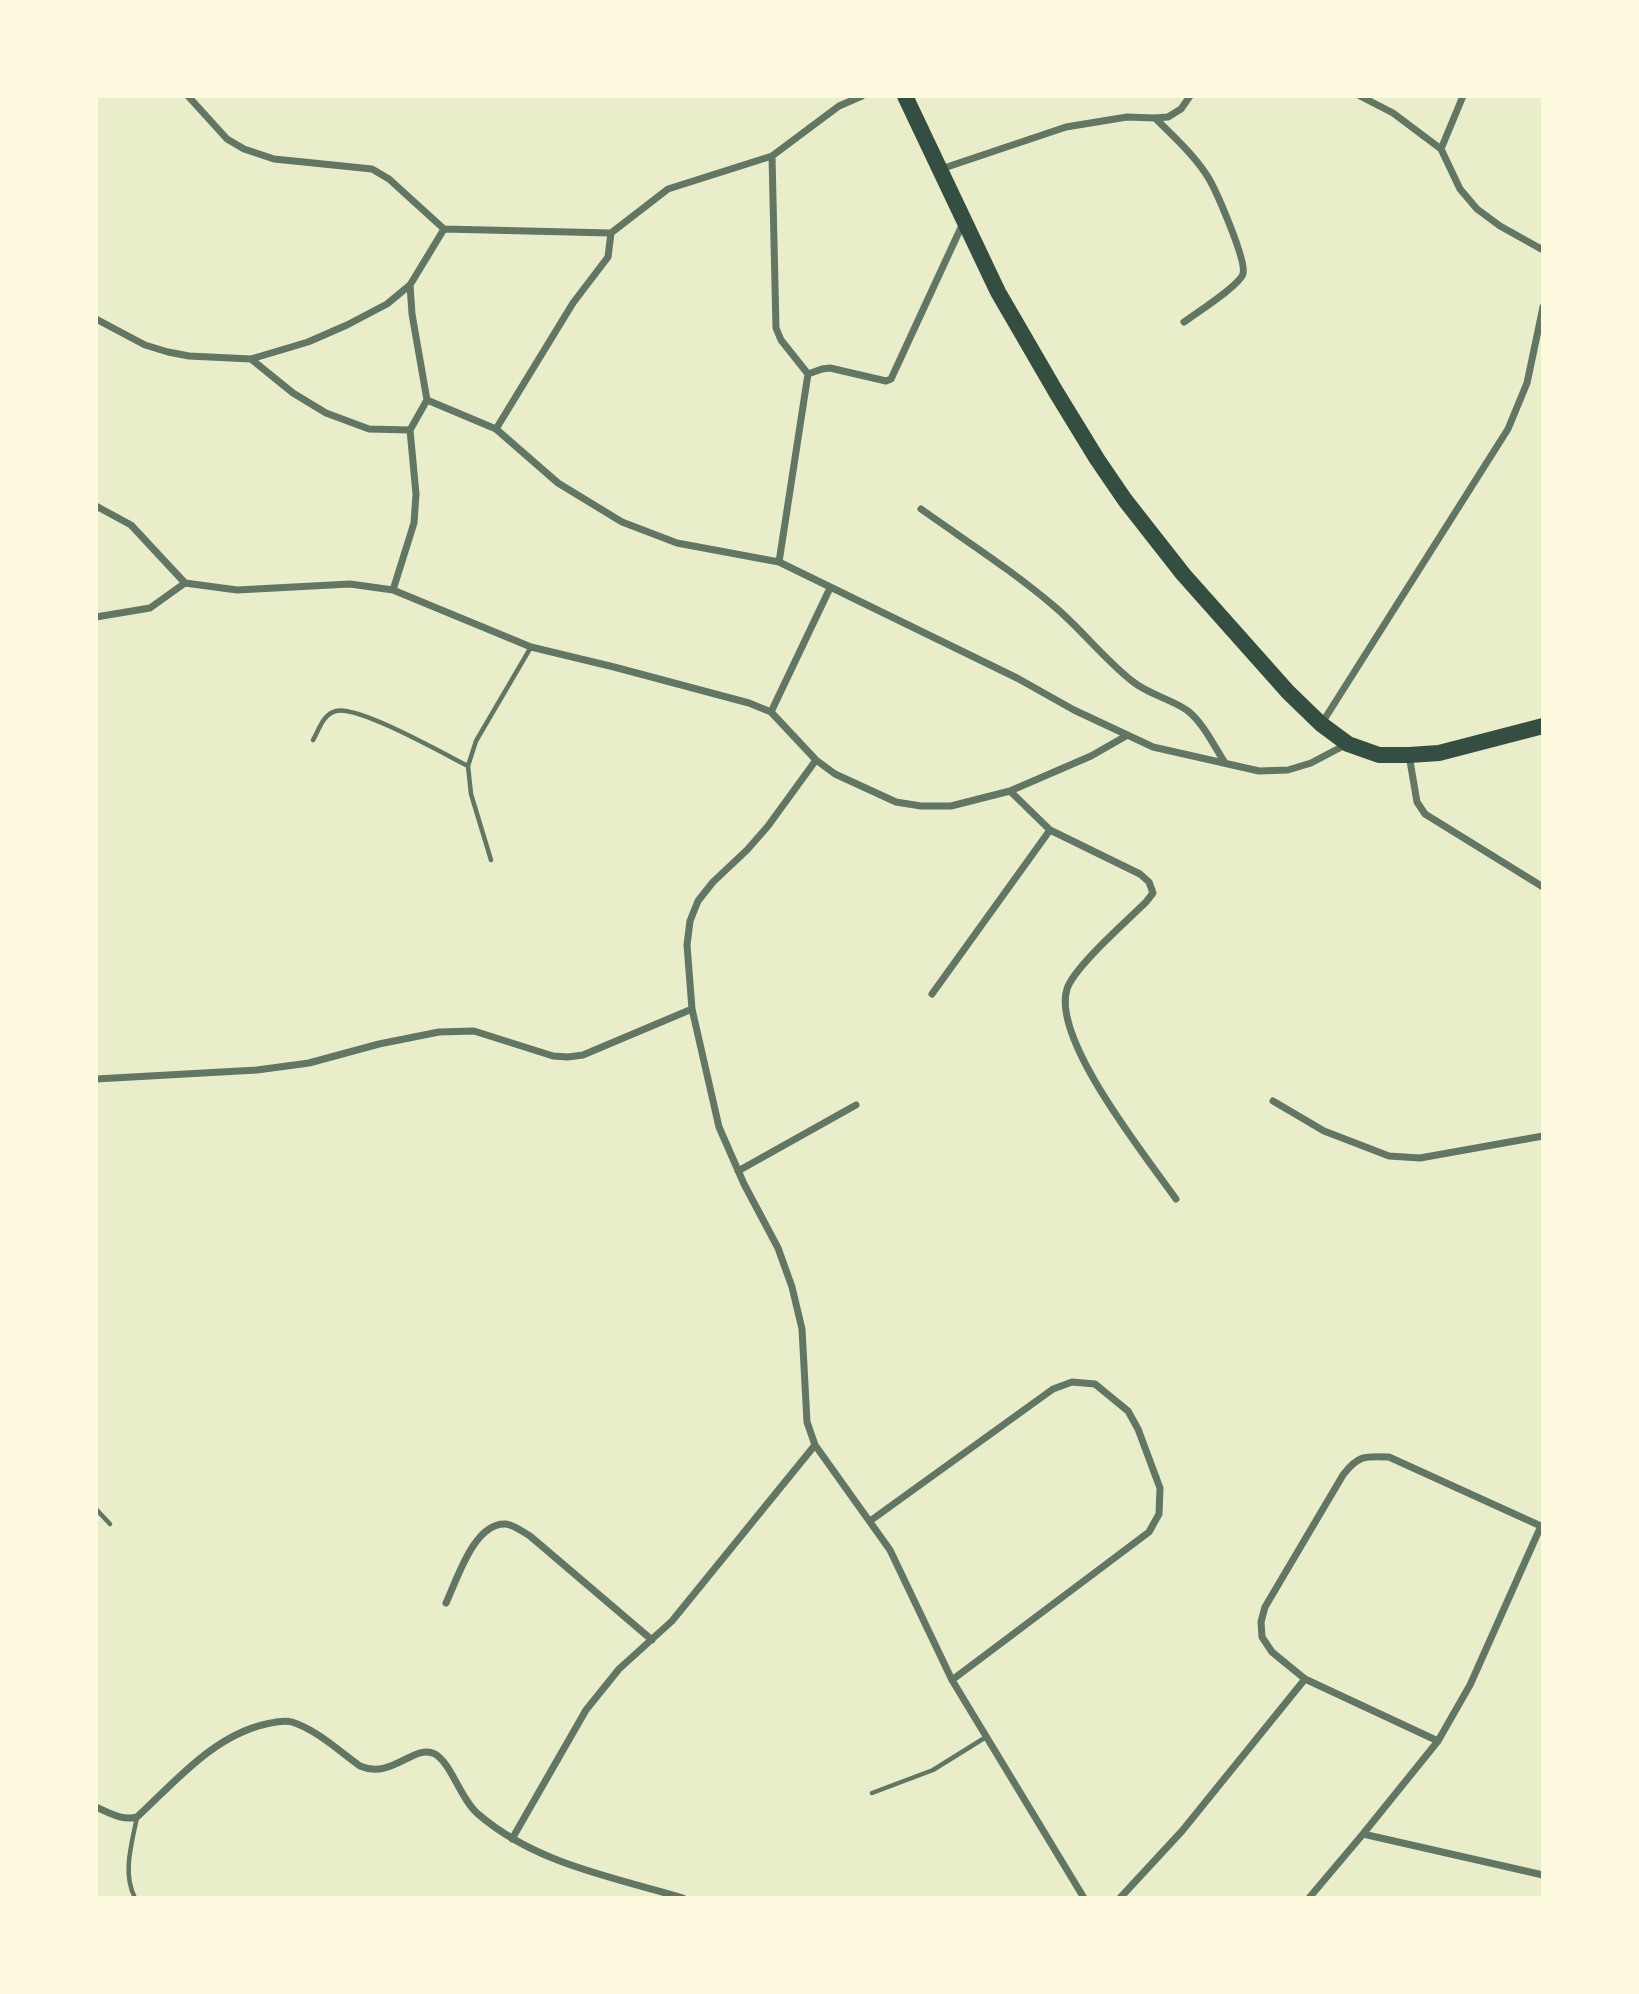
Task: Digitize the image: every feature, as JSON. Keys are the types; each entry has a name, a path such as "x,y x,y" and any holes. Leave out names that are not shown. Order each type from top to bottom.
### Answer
{"highway":[{"path":"905,96 998,292 1097,459 1125,500 1183,574 1288,692 1321,724 1348,744 1379,755 1439,753 1543,726"}],"street":[{"path":"188,96 227,139 244,149 274,159 372,169 389,179 444,229 611,233 668,190 772,156 839,106 862,96"},
{"path":"940,169 1066,127 1128,117 1155,118 1175,114 1190,96"},
{"path":"1360,96 1393,113 1441,149 1460,189 1477,209 1500,226 1543,250"},
{"path":"1441,149 1463,96"},
{"path":"1155,118 1195,159 1208,177 1244,267 1240,279 1184,322"},
{"path":"772,156 776,328 781,340 808,374 779,562"},
{"path":"808,374 830,368 886,381 891,379 964,221"},
{"path":"96,319 145,345 168,352 189,356 251,359 308,342 347,326 387,304 410,285 444,229"},
{"path":"496,429 573,303 608,257 611,233"},
{"path":"393,590 414,523 416,494 410,430 427,400 412,314 410,285"},
{"path":"1321,724 1508,429 1527,383 1543,307"},
{"path":"251,359 293,393 326,413 369,429 410,430"},
{"path":"427,400 496,429 558,483 622,522 677,543 779,562 1017,678 1073,710 1153,747 1259,771 1288,770 1311,763 1348,744"},
{"path":"96,506 131,526 185,583 237,590 350,584 393,590 531,647 749,703 771,712 816,760 835,774 896,802 921,807 951,806 1010,791 1091,756 1126,736"},
{"path":"922,509 1057,608 1109,662 1134,683 1150,694 1188,711 1226,764"},
{"path":"96,617 150,608 185,583"},
{"path":"771,712 830,588"},
{"path":"1409,755 1417,802 1426,814 1543,887"},
{"path":"816,760 768,826 698,901 690,921 687,945 692,1009 719,1127 738,1171 778,1248 792,1287 802,1329 807,1422 815,1445 890,1550 952,1680 1084,1898"},
{"path":"1010,791 1050,830 1140,874 1149,882 1153,893 1082,966 1067,988 1065,1005 1082,1059 1100,1091 1176,1199"},
{"path":"932,994 1050,830"},
{"path":"96,1079 257,1070 309,1063 379,1044 439,1032 474,1031 553,1056 568,1057 583,1055 692,1009"},
{"path":"1273,1101 1324,1131 1389,1156 1420,1158 1543,1136"},
{"path":"738,1171 856,1105"},
{"path":"870,1521 1053,1389 1072,1382 1095,1384 1128,1411 1138,1429 1160,1488 1159,1514 1149,1532 952,1680"},
{"path":"512,1839 586,1710 619,1669 672,1621 815,1445"},
{"path":"1309,1898 1438,1741 1470,1685 1542,1527 1389,1457 1369,1456 1353,1461 1343,1475 1265,1607 1261,1622 1262,1637 1272,1652 1304,1679 1438,1741"},
{"path":"446,1604 472,1546 484,1531 495,1525 509,1524 530,1536 652,1640"},
{"path":"1120,1898 1182,1831 1304,1679"},
{"path":"96,1807 122,1818 137,1817 209,1751 231,1737 256,1726 290,1721 311,1731 369,1770 378,1770 424,1752 437,1755 475,1812 512,1839 604,1877 683,1898"},
{"path":"1363,1834 1543,1875"}],"lane":[{"path":"491,860 471,794 468,766 476,741 531,647"},
{"path":"313,740 326,717 335,711 348,710 368,717 468,766"},
{"path":"96,1509 110,1524"},
{"path":"872,1793 933,1770 986,1737"},
{"path":"135,1898 130,1889 129,1861 137,1817"}]}
